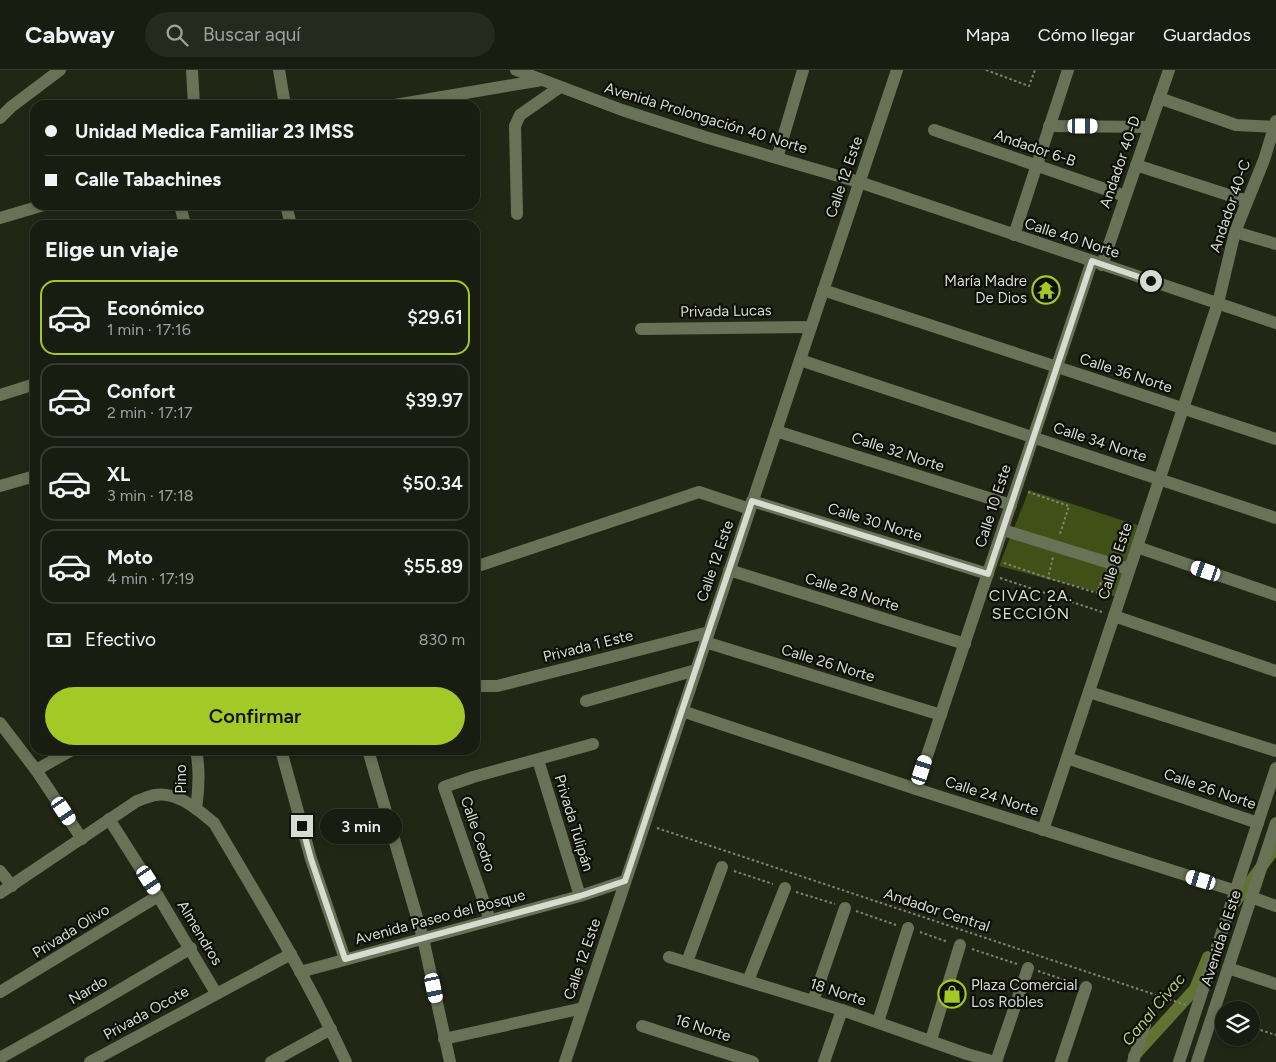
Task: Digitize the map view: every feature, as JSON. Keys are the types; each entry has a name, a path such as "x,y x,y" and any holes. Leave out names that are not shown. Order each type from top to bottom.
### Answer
{"street":[{"path":"0,118 11,107 60,70"},
{"path":"192,70 194,100"},
{"path":"279,70 284,100"},
{"name":"Avenida Prolongación 40 Norte","path":"516,70 622,110 705,137 859,182"},
{"path":"777,158 803,70"},
{"name":"Calle 12 Este","path":"565,1062 897,70"},
{"name":"Andador 40-D","path":"1097,263 1125,196 1169,70"},
{"path":"1014,235 1049,126 1063,71"},
{"path":"424,100 542,80"},
{"path":"516,214 515,126 520,115 560,87"},
{"path":"1159,98 1236,125 1275,125"},
{"name":"Andador 40-C","path":"1218,303 1236,232 1264,160 1275,125"},
{"path":"1049,126 1149,126"},
{"name":"Andador 6-B","path":"934,130 1125,196"},
{"path":"1264,160 1276,165"},
{"path":"1136,165 1248,201"},
{"name":"Calle 40 Norte","path":"859,182 1276,323"},
{"path":"0,218 30,209"},
{"path":"1236,232 1276,244"},
{"name":"Calle 10 Este","path":"916,789 1057,367 1097,263"},
{"name":"Calle 36 Norte","path":"823,290 1276,439"},
{"name":"Calle 8 Este","path":"1043,830 1218,303"},
{"name":"Privada Lucas","path":"641,329 811,326"},
{"name":"Calle 34 Norte","path":"800,360 1276,518"},
{"path":"0,395 30,386"},
{"name":"Calle 32 Norte","path":"776,431 1011,505"},
{"path":"0,486 30,477"},
{"name":"Calle 30 Norte","path":"480,565 699,492 751,505 988,574"},
{"path":"1003,530 1129,569"},
{"path":"1136,547 1276,595"},
{"name":"Calle 28 Norte","path":"729,570 965,644"},
{"path":"1114,616 1276,671"},
{"name":"Privada 1 Este","path":"480,686 497,686 707,637"},
{"name":"Calle 26 Norte","path":"707,637 941,715"},
{"path":"586,701 696,670"},
{"path":"1088,692 1276,751"},
{"name":"Calle 24 Norte","path":"682,711 916,789 1236,891"},
{"path":"0,723 36,770 82,839"},
{"path":"538,760 593,744"},
{"path":"36,770 63,755"},
{"name":"Pino","path":"196,809 199,788 197,755"},
{"path":"282,755 311,859 345,959"},
{"path":"369,755 423,938 450,1062"},
{"name":"Calle 26 Norte","path":"1066,758 1258,823"},
{"name":"Calle Cedro","path":"490,920 444,787 473,777 538,760"},
{"name":"Privada Tulipán","path":"538,760 580,896"},
{"name":"Avenida 6 Este","path":"1179,1062 1276,768"},
{"path":"0,893 137,801 156,794 177,798 196,809 214,823 291,954 331,1029 346,1062"},
{"name":"Almendros","path":"109,819 191,948 216,993"},
{"name":"Avenida 6 Este","path":"1197,1062 1276,826"},
{"path":"687,962 722,867"},
{"path":"0,871 12,886"},
{"name":"Avenida Paseo del Bosque","path":"300,972 580,896 625,881"},
{"path":"748,981 785,888"},
{"name":"Privada Olivo","path":"0,992 158,896"},
{"path":"1251,898 1276,906"},
{"path":"813,1001 845,908"},
{"path":"878,1022 908,928"},
{"path":"931,1040 960,945"},
{"name":"Nardo","path":"0,1058 191,948"},
{"path":"216,993 291,954"},
{"name":"18 Norte","path":"669,957 842,1010 931,1040 966,1058 995,1062"},
{"path":"995,1062 1028,968"},
{"path":"1228,968 1276,984"},
{"path":"1205,983 1221,988"},
{"path":"1061,1062 1086,987"},
{"name":"Privada Ocote","path":"90,1062 216,993"},
{"path":"444,1039 583,1008"},
{"path":"824,1062 842,1010"},
{"path":"1133,1062 1145,1025"},
{"name":"16 Norte","path":"642,1026 753,1062"},
{"path":"271,1062 331,1029"}],"path":[{"path":"986,70 1030,86 1035,70"},
{"path":"1021,490 1069,506"},
{"path":"1048,578 1054,555"},
{"path":"999,562 1098,593 1105,571"},
{"path":"988,574 1114,616"},
{"name":"Andador Central","path":"643,827 657,828 1196,1008"},
{"path":"1260,1030 1276,1035"}],"green space":[{"path":"1029,490 1140,526 1117,597 999,566"}],"waterway":[{"name":"Canal Civac","path":"1233,905 1276,847"},
{"name":"Canal Civac","path":"1134,1056 1195,989 1208,957"}],"place":[{"name":"María Madre De Dios","path":"1046,290"},
{"name":"Plaza Comercial Los Robles","path":"952,994"}],"district":[{"name":"CIVAC 2A. SECCIÓN","path":"1031,604"}],"route":[{"path":"302,826 311,859 345,959 580,896 625,881 752,501 988,574 1092,261 1151,281"}]}
